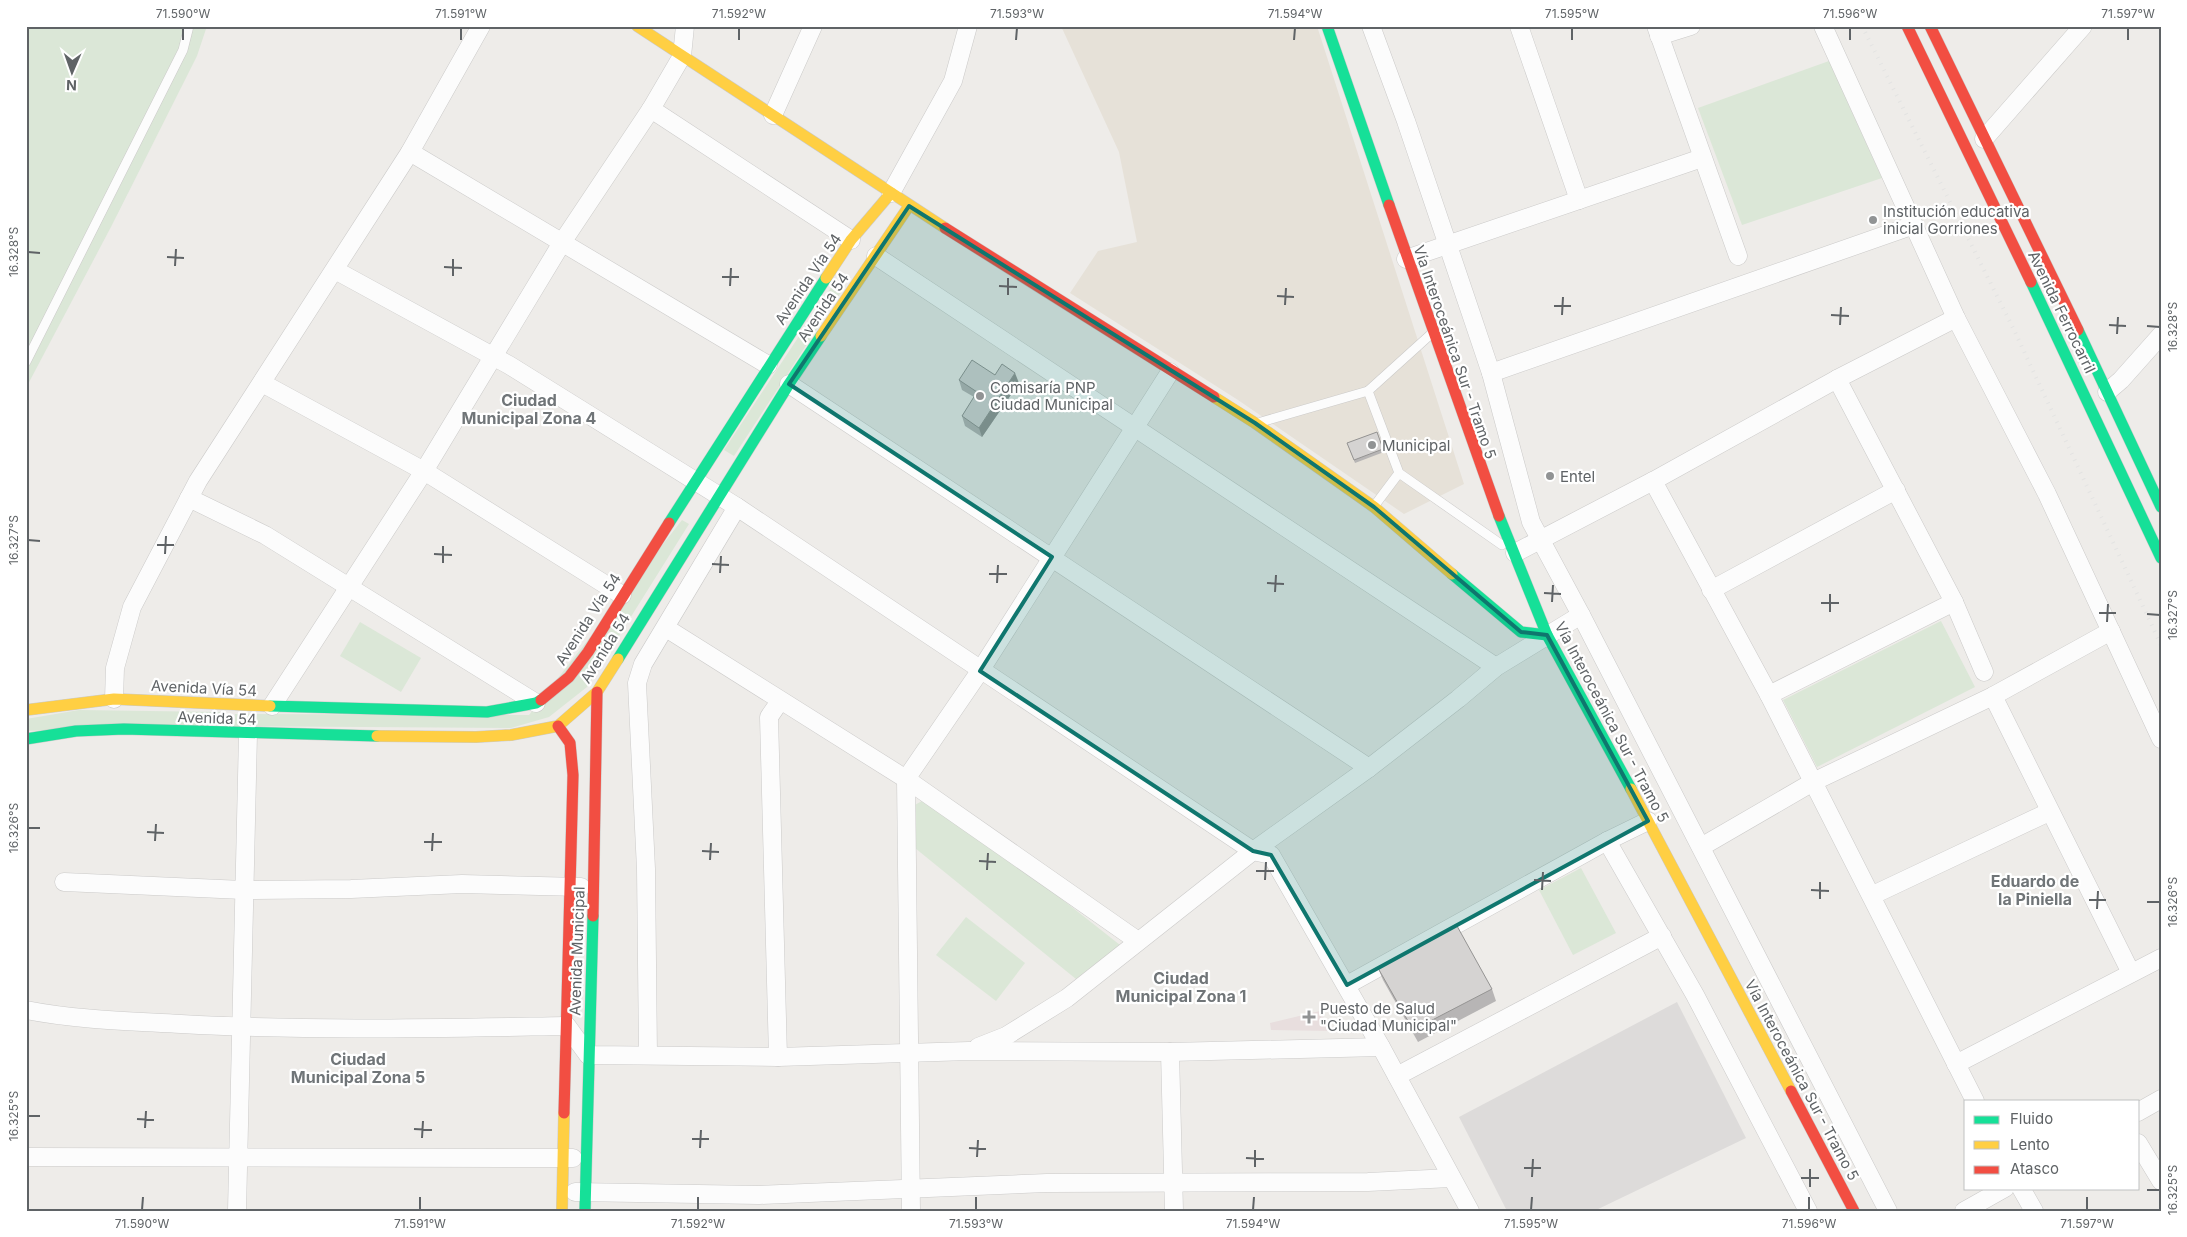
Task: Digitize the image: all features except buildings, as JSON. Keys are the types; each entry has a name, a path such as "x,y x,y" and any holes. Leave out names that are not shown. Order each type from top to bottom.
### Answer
{"main road":[{"path":"637,26 909,206 1170,372 1255,423 1374,507 1521,632 1547,635"},
{"name":"Vía Interoceánica Sur - Tramo 5","path":"1327,26 1406,259 1490,494 1547,635 1854,1211"},
{"name":"Avenida Ferrocarril","path":"1907,26 2075,373 2161,558"},
{"name":"Avenida Ferrocarril","path":"1930,26 2161,507"},
{"name":"Avenida Vía 54","path":"26,710 114,699 486,712 536,703 569,677 595,640 768,365 851,240 891,193"},
{"name":"Avenida 54","path":"26,739 76,732 124,729 248,734 476,737 511,735 558,726 597,692 789,384 909,206"},
{"name":"Avenida Municipal","path":"585,1211 594,887 597,692"},
{"name":"Avenida Municipal","path":"558,726 570,743 572,754 571,887 562,1211"}],"street":[{"path":"114,699 115,668 132,607 198,480 262,384 410,152 481,26"},
{"path":"272,706 424,471 563,241 651,108 682,56 684,26"},
{"path":"773,115 813,26"},
{"path":"891,193 953,81 968,26"},
{"path":"1372,26 1491,374 1531,522 1581,615 1888,1211"},
{"path":"1519,26 1579,200"},
{"path":"1691,26 1658,31 1738,256"},
{"path":"1823,26 1878,142 1956,318 2047,494 2161,738"},
{"path":"1984,139 2084,26"},
{"path":"651,108 851,240"},
{"path":"410,152 563,241 768,365"},
{"path":"1406,259 1702,158"},
{"path":"1491,374 1914,225"},
{"path":"876,256 1136,426 1496,667"},
{"path":"335,270 493,357 737,507 980,671 1253,850 1271,855 1381,1047 1470,1211"},
{"path":"1515,553 1653,481 1837,379 1956,318"},
{"path":"2107,392 2121,380 2161,335"},
{"path":"911,1211 906,779 980,671 1170,372"},
{"path":"1837,379 1954,602 1984,672"},
{"path":"262,384 424,471 622,595"},
{"path":"789,384 1369,768"},
{"path":"1653,481 1769,695 1873,896 1974,1100"},
{"path":"1711,590 1896,490"},
{"path":"189,498 265,535 536,703"},
{"path":"648,1055 646,869 637,684 643,664 737,507"},
{"path":"1769,695 1954,602"},
{"path":"969,1051 1006,1036 1035,1020 1067,998 1253,850 1369,768 1458,700 1496,667 1581,615"},
{"path":"666,628 906,779 1138,941"},
{"path":"1701,848 1813,782 1992,696 2111,631"},
{"path":"1992,696 2131,973"},
{"path":"778,1057 769,717 780,700"},
{"path":"237,1211 248,734"},
{"path":"1873,896 2049,812"},
{"path":"1346,985 1607,841 1648,822"},
{"path":"1607,841 1695,996 1808,1211"},
{"path":"64,882 243,890 351,890 462,884 594,887"},
{"path":"1397,1076 1662,936"},
{"path":"1956,1064 2161,958"},
{"path":"26,1010 64,1018 242,1027 359,1029 567,1026 588,1055 778,1057 908,1052 1170,1052 1381,1047"},
{"path":"1170,1052 1174,1211"},
{"path":"2140,1111 2161,1099"},
{"path":"2140,1146 2161,1181"},
{"path":"26,1158 586,1159"},
{"path":"562,1192 759,1195 1046,1183 1368,1182 1452,1178"},
{"path":"1964,1211 2001,1190"},
{"path":"2022,1190 2034,1211"}],"lane":[{"path":"26,362 184,50 189,26"},
{"path":"1255,423 1368,391 1432,333"},
{"path":"1368,391 1399,473 1515,553"},
{"path":"1374,507 1399,473"}],"highlighted area":[{"path":"909,206 1255,423 1374,507 1521,632 1547,635 1648,821 1347,985 1271,855 1253,851 980,671 1052,557 789,384"}],"shaded area":[{"path":"1061,26 1317,26 1464,484 1404,514 1238,400 1070,293 1098,251 1137,242 1119,152"},
{"path":"1677,1002 1746,1138 1594,1211 1507,1211 1459,1117"},
{"name":"Puesto de Salud \"Ciudad Municipal\"","path":"1320,1011 1330,1031 1271,1030 1270,1023"}],"green space":[{"path":"26,26 207,26 197,56 112,225 26,388"},
{"path":"1829,61 1882,178 1742,225 1698,108"},
{"path":"836,280 845,286 734,456 724,450"},
{"path":"682,520 689,524 587,687 549,717 511,728 234,726 235,714 529,715"},
{"path":"1941,621 1975,687 1817,767 1783,700"},
{"path":"360,622 421,658 401,692 340,656"},
{"path":"79,710 220,712 219,725 26,731 26,719"},
{"path":"922,801 1049,889 1120,945 1076,979 915,848 913,806"},
{"path":"1581,868 1616,933 1573,955 1539,890"},
{"path":"966,917 1025,963 996,1001 936,955"}],"railway":[{"path":"1862,26 2014,330 2161,645"}],"traffic: fast":[{"path":"1327,26 1389,205"},
{"path":"669,523 826,278"},
{"path":"2031,282 2161,558"},
{"path":"2078,330 2161,507"},
{"path":"618,659 789,384 821,336"},
{"path":"1499,516 1547,635 1631,789"},
{"path":"1452,574 1521,632 1547,635"},
{"path":"270,706 487,712 536,703 541,700"},
{"path":"26,739 76,731 124,729 377,736"},
{"path":"585,1211 593,916"}],"traffic: slow":[{"path":"637,26 945,228"},
{"path":"826,278 851,240 891,193"},
{"path":"821,336 909,206"},
{"path":"1214,397 1255,423 1374,507 1452,574"},
{"path":"377,736 476,737 511,735 558,726 597,692 618,659"},
{"path":"26,710 114,699 270,706"},
{"path":"1631,789 1791,1091"},
{"path":"562,1211 564,1113"}],"traffic: jam":[{"path":"1907,26 2031,282"},
{"path":"1930,26 2078,330"},
{"path":"1389,205 1499,516"},
{"path":"945,228 1214,397"},
{"path":"541,700 569,677 588,652 669,523"},
{"path":"593,916 597,692"},
{"path":"558,726 570,743 573,775 564,1113"},
{"path":"1791,1091 1854,1211"}],"place":[{"name":"Institución educativa inicial Gorriones","path":"1873,220"},
{"name":"Comisaría PNP Ciudad Municipal","path":"980,396"},
{"name":"Municipal","path":"1372,445"},
{"name":"Entel","path":"1550,476"},
{"name":"Puesto de Salud \"Ciudad Municipal\"","path":"1309,1017"}],"district":[{"name":"Ciudad Municipal Zona 4","path":"529,409"},
{"name":"Eduardo de la Piniella","path":"2035,890"},
{"name":"Ciudad Municipal Zona 1","path":"1181,987"},
{"name":"Ciudad Municipal Zona 5","path":"358,1068"}]}
